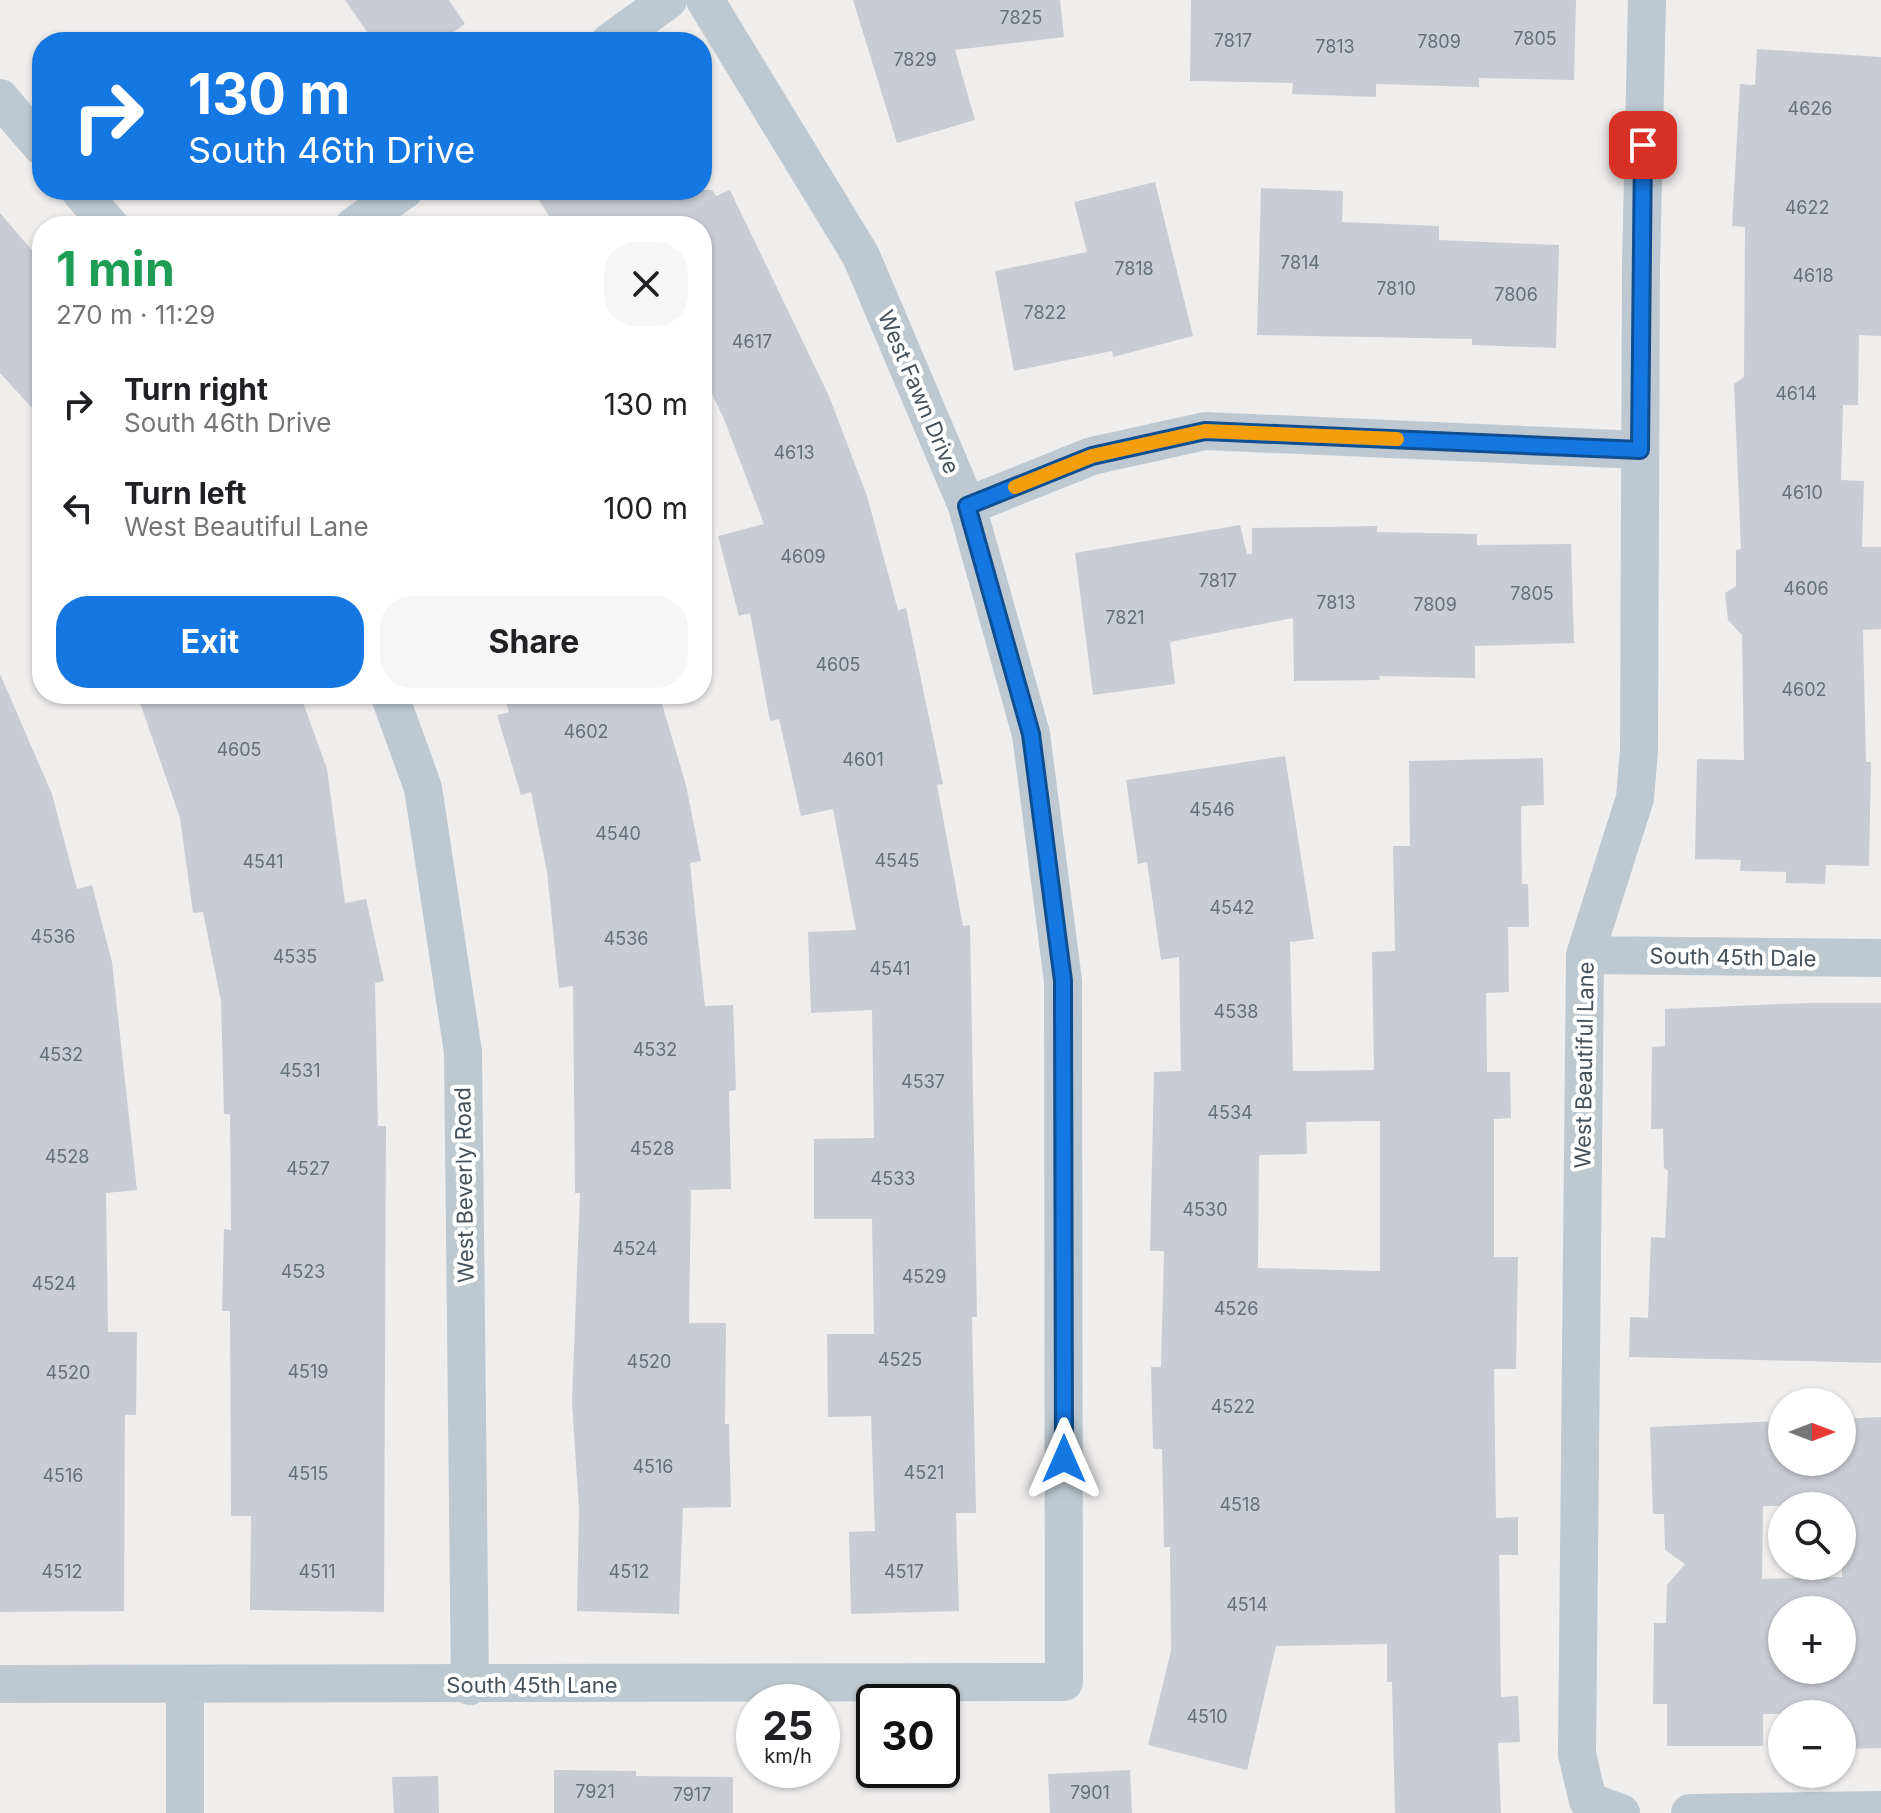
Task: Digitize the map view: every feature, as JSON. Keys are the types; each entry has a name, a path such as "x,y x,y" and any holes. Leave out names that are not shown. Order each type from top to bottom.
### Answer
{"street":[{"path":"624,32 668,0"},
{"name":"West Fawn Drive","path":"705,0 861,256 967,506 1031,734 1063,981 1064,1682"},
{"name":"West Beautiful Lane","path":"1604,1807 1577,1754 1585,955 1635,798 1639,750 1647,0"},
{"path":"0,98 32,135"},
{"path":"88,200 101,216"},
{"path":"368,216 390,200"},
{"path":"967,506 1092,456 1205,431 1640,450"},
{"name":"West Beverly Road","path":"393,704 423,788 463,1052 470,1686"},
{"name":"South 45th Dale","path":"1585,955 1881,958"},
{"name":"South 45th Lane","path":"0,1684 470,1686 1064,1682"},
{"path":"185,1684 185,1813"},
{"path":"1690,1813 1881,1810"}],"building":[{"path":"345,0 449,0 465,24 453,32 367,32"},
{"path":"853,0 1060,0 1064,37 955,50 975,120 897,143"},
{"path":"1191,0 1576,0 1574,80 1479,78 1479,87 1376,84 1376,97 1292,94 1293,83 1190,81"},
{"path":"1757,49 1881,57 1881,336 1859,335 1858,405 1843,405 1841,480 1864,481 1862,547 1881,547 1881,629 1863,630 1866,762 1871,762 1869,866 1826,865 1825,884 1786,883 1786,872 1740,871 1741,860 1695,859 1697,759 1744,760 1742,635 1728,620 1725,593 1736,586 1736,550 1741,549 1734,384 1744,377 1745,227 1732,226 1740,84 1755,85"},
{"path":"1155,182 1193,336 1113,357 1112,351 1014,371 995,271 1087,252 1074,202"},
{"path":"1261,188 1343,191 1342,222 1439,226 1439,240 1559,245 1556,348 1472,345 1472,339 1257,335"},
{"path":"712,190 716,196 730,190 829,396 867,496 898,610 906,608 943,784 937,785 963,926 970,925 977,1317 972,1317 976,1513 956,1513 959,1611 851,1614 849,1532 875,1531 871,1416 828,1417 827,1334 874,1334 872,1219 814,1219 814,1139 874,1138 872,1010 811,1013 808,932 856,930 833,809 801,816 779,719 770,721 750,613 739,616 718,536 764,524 712,394 712,216 549,216 539,200 712,200"},
{"path":"0,213 32,250 32,408 0,373"},
{"path":"1240,525 1247,554 1252,554 1252,528 1377,526 1377,532 1477,534 1477,545 1571,544 1574,643 1475,646 1475,678 1379,676 1380,680 1294,681 1293,618 1170,642 1175,684 1093,695 1075,553"},
{"path":"0,674 52,794 77,889 92,885 112,962 137,1190 106,1193 108,1332 137,1332 136,1415 125,1415 124,1611 0,1612"},
{"path":"140,704 304,704 327,769 345,903 366,899 384,981 375,983 378,1126 386,1126 384,1612 250,1610 251,1516 231,1516 230,1311 222,1311 224,1229 231,1230 230,1114 224,1114 221,1001 203,912 193,913 180,818"},
{"path":"506,704 662,704 686,785 701,861 690,863 705,1006 733,1005 736,1090 729,1091 731,1189 691,1190 689,1323 726,1323 725,1424 729,1424 731,1507 683,1508 679,1614 577,1611 579,1510 572,1402 580,1193 575,1193 573,986 559,988 547,872 531,792 521,795 497,715 509,712"},
{"path":"1285,756 1314,939 1290,942 1293,1071 1374,1070 1372,952 1395,951 1393,846 1410,846 1409,761 1543,758 1544,805 1521,806 1522,884 1528,884 1529,927 1508,927 1509,992 1486,993 1487,1072 1510,1072 1511,1118 1494,1119 1494,1257 1518,1257 1516,1369 1494,1369 1496,1518 1518,1517 1518,1555 1499,1555 1501,1697 1518,1696 1520,1742 1498,1743 1501,1813 1395,1813 1392,1682 1387,1682 1387,1644 1276,1646 1247,1770 1148,1745 1171,1651 1170,1547 1164,1547 1162,1449 1153,1449 1151,1367 1161,1367 1164,1251 1150,1251 1154,1072 1181,1071 1179,957 1161,960 1147,862 1138,864 1126,780","holes":["1380,1121 1380,1271 1258,1268 1259,1155 1307,1154 1306,1122"]},
{"path":"1881,1003 1881,1363 1629,1357 1630,1317 1648,1318 1651,1237 1665,1238 1668,1171 1664,1168 1663,1129 1651,1129 1652,1047 1665,1046 1665,1009"},
{"path":"1881,1417 1881,1748 1856,1749 1856,1700 1768,1700 1768,1714 1763,1714 1763,1746 1667,1746 1667,1704 1653,1704 1654,1623 1666,1623 1667,1585 1685,1564 1665,1550 1664,1514 1653,1514 1650,1427 1768,1422 1768,1476 1856,1476 1856,1418"},
{"path":"554,1770 636,1771 636,1776 733,1777 733,1813 554,1813"},
{"path":"1130,1770 1132,1813 1050,1813 1048,1774"},
{"path":"438,1776 439,1813 394,1813 392,1777"}],"slow traffic":[{"path":"1015,487 1092,456 1205,431 1397,439"}],"route":[{"path":"1064,1459 1063,981 1031,734 967,506 1092,456 1205,431 1640,450 1643,145"}]}
